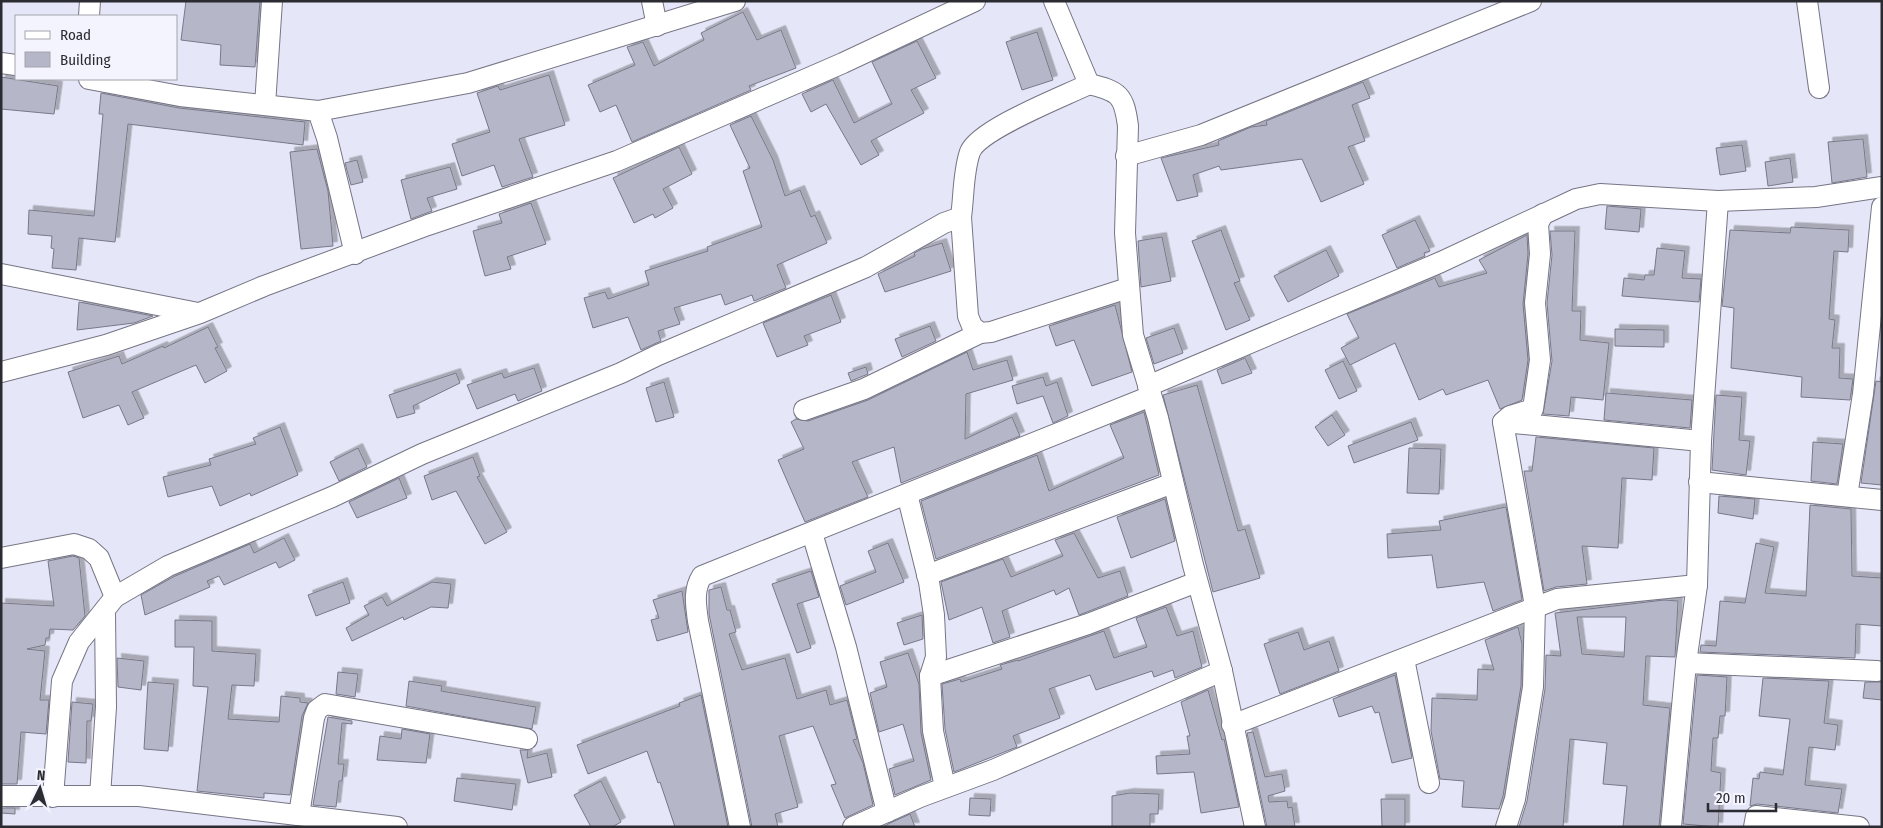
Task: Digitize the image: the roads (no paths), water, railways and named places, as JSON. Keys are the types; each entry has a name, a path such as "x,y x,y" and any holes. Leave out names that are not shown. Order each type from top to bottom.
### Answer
{"street":[{"path":"89,15 90,1"},
{"path":"264,105 272,1"},
{"path":"652,1 657,26"},
{"path":"94,80 180,96 318,111 468,83 735,1"},
{"path":"1,372 106,345 200,313 264,286 446,219 616,161 843,63 975,1"},
{"path":"1054,1 1089,84"},
{"path":"1126,156 1201,135 1531,1"},
{"path":"1807,1 1819,88"},
{"path":"1,63 15,65"},
{"path":"980,333 972,326 968,316 960,217 966,166 971,150 980,139 1009,122 1089,84 1110,89 1121,96 1128,126 1125,233 1133,335 1150,391 1197,582 1222,671 1255,827"},
{"path":"318,111 327,138 355,254"},
{"path":"740,827 698,621 697,584 702,576 907,494 1150,391 1441,262 1576,199 1600,194 1718,201 1816,197 1882,187"},
{"path":"1671,827 1686,663 1697,584 1699,482 1718,201"},
{"path":"1847,496 1876,317 1882,207"},
{"path":"1503,422 1510,416 1533,410 1540,360 1535,303 1540,254 1538,224 1543,214"},
{"path":"53,797 62,681 79,642 110,604 168,566 332,496 422,454 621,373 658,354 866,267 944,223 960,217"},
{"path":"1,274 200,313"},
{"path":"804,410 864,389 980,333 991,332 1128,288"},
{"path":"1503,422 1702,441"},
{"path":"1503,422 1535,606 1533,687 1515,799 1506,827"},
{"path":"1699,482 1882,500"},
{"path":"927,576 1173,483"},
{"path":"907,494 927,576 934,615 936,657 930,676 933,731 945,787"},
{"path":"812,533 846,647 887,812"},
{"path":"1,558 74,544 89,548 99,558 110,604 100,796"},
{"path":"930,676 1088,624 1197,582"},
{"path":"1232,725 1535,606 1573,596 1697,584"},
{"path":"1404,659 1429,783"},
{"path":"1686,663 1877,671"},
{"path":"853,827 945,787 993,770 1222,671"},
{"path":"299,815 314,718 317,710 324,704 527,739"},
{"path":"1,796 139,796 397,827"},
{"path":"1754,827 1756,816 1860,827"}]}
